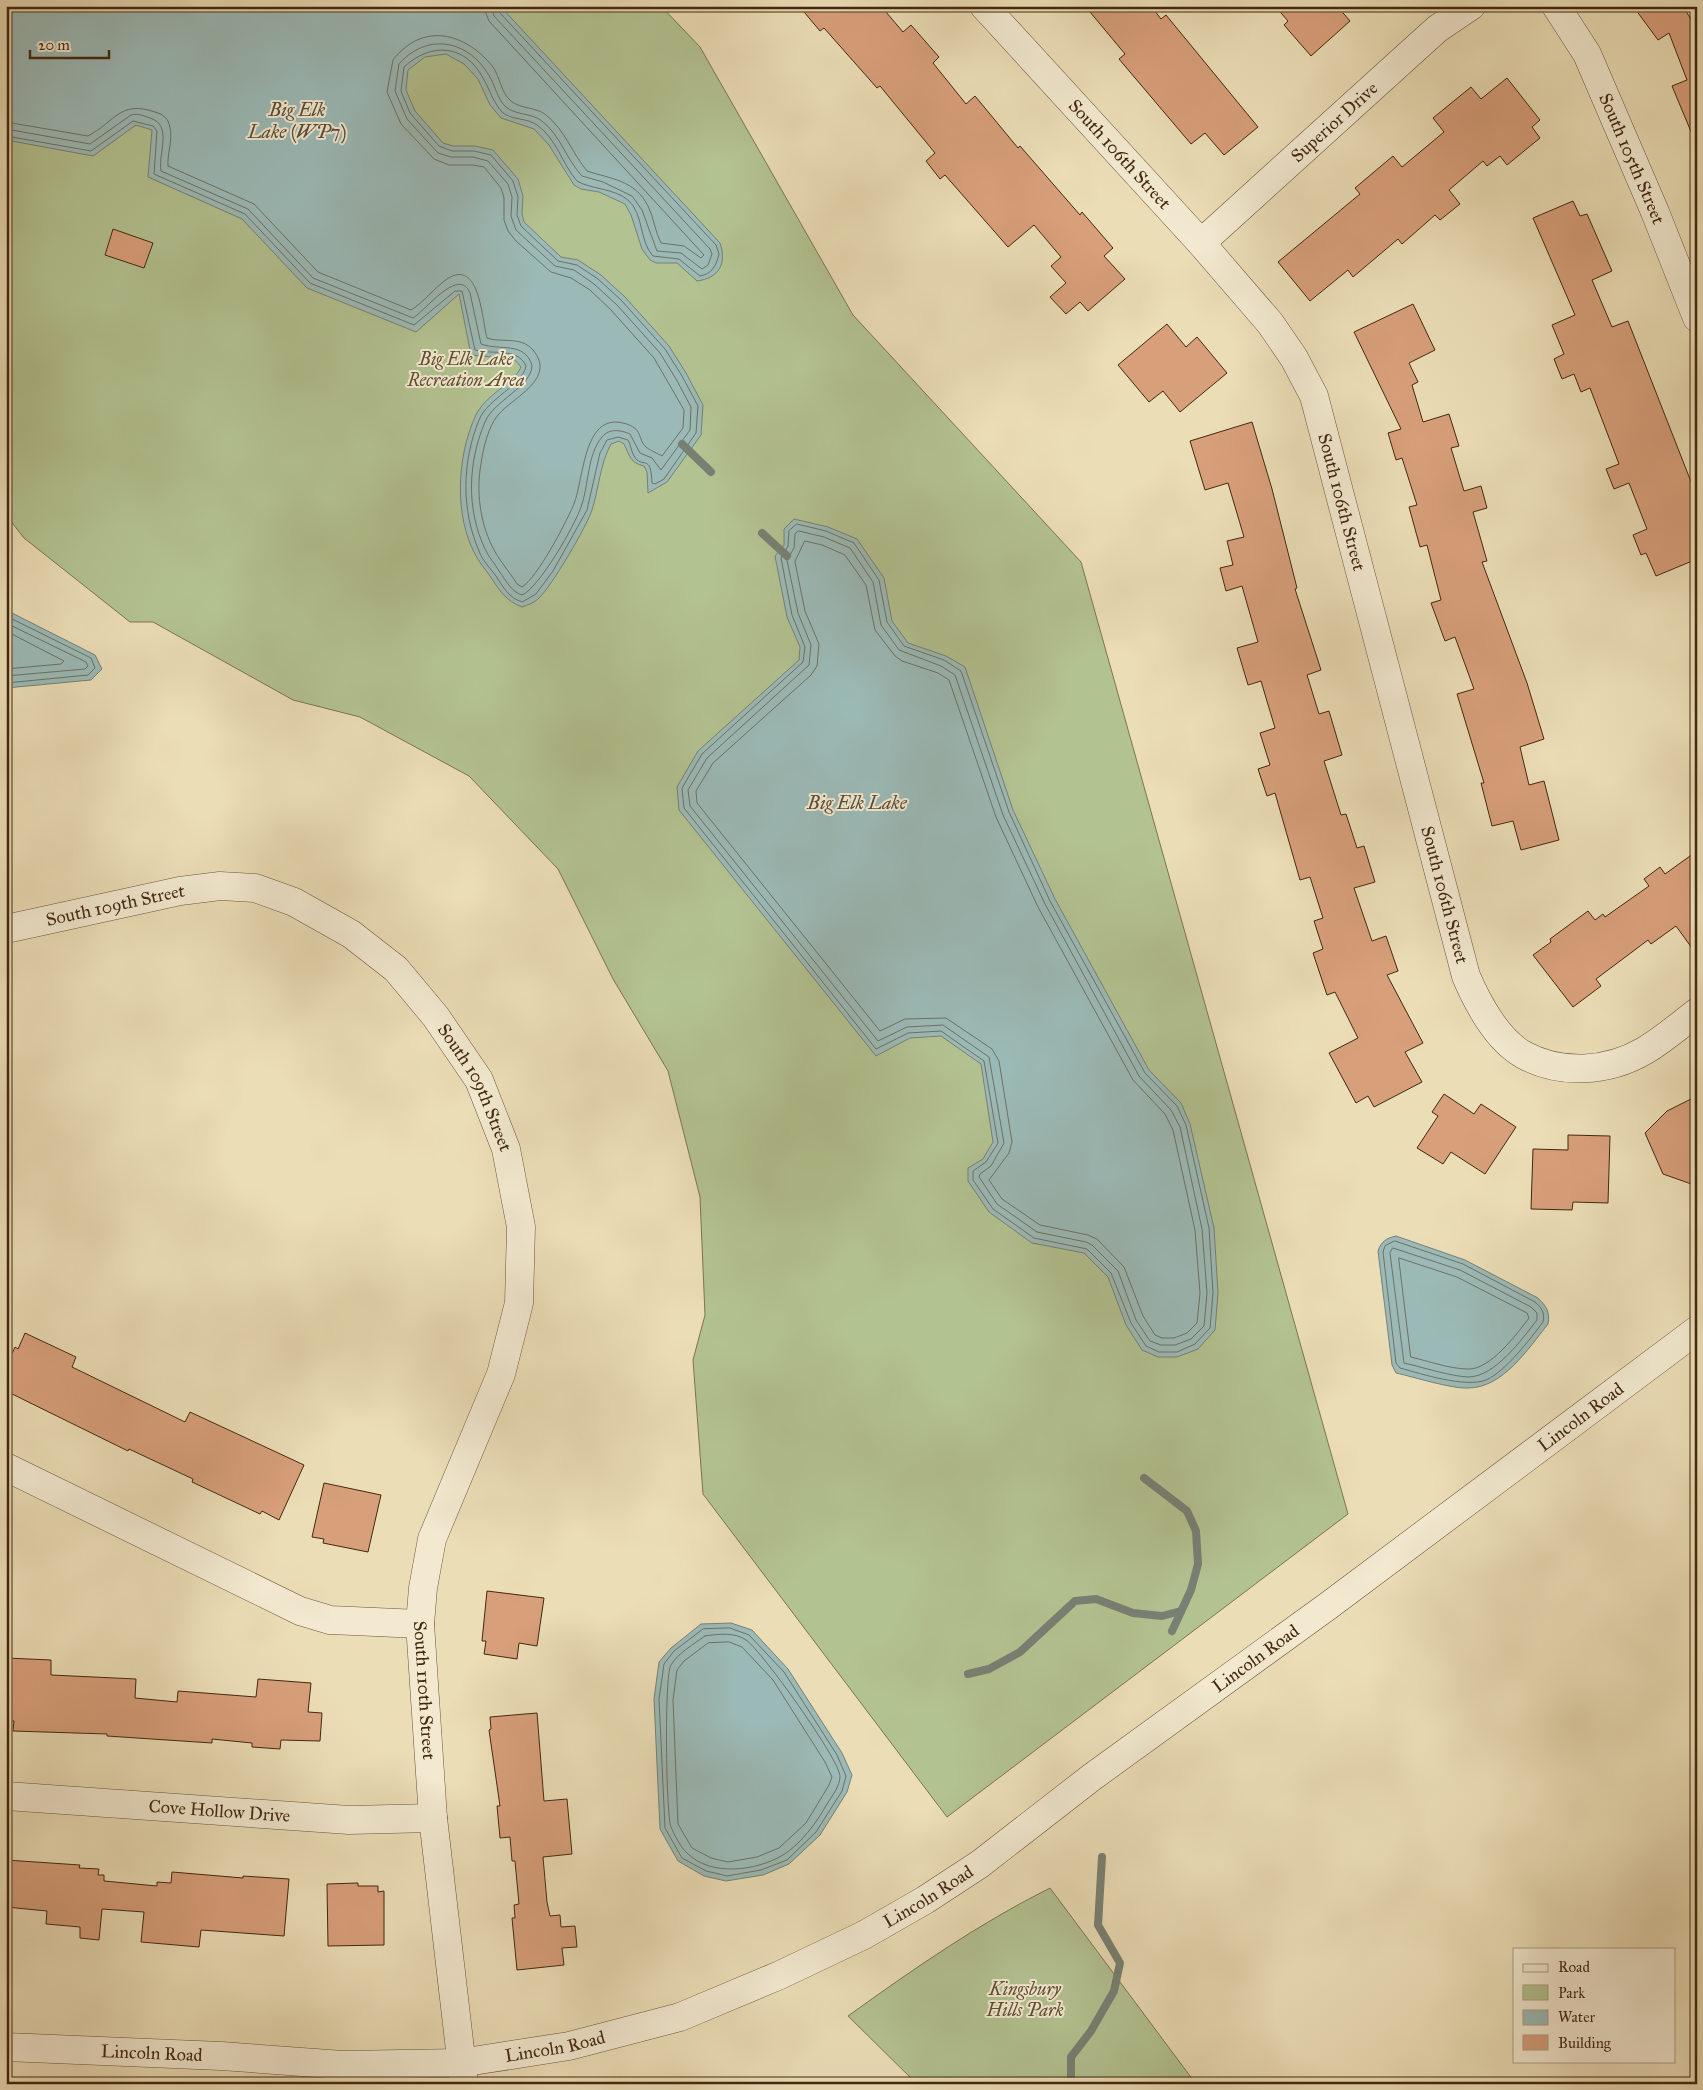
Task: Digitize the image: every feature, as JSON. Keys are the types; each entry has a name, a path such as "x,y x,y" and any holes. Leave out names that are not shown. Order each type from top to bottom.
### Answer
{"street":[{"name":"South 106th Street","path":"984,6 1201,243 1270,324 1294,358 1314,396 1466,976 1478,1004 1498,1031 1522,1054 1554,1066 1586,1069 1616,1063 1644,1051 1697,1012"},
{"name":"Superior Drive","path":"1201,243 1437,29 1472,6"},
{"name":"South 105th Street","path":"1556,6 1587,54 1655,212 1697,318"},
{"name":"South 109th Street","path":"6,929 180,891 220,886 255,888 294,902 351,934 396,969 436,1017 479,1080 506,1149 521,1226 519,1303 501,1374 432,1539 423,1588 420,1624"},
{"name":"Lincoln Road","path":"6,2047 221,2056 462,2073 680,2017 780,1975 864,1935 926,1900 980,1864 1092,1777 1336,1600 1697,1330"},
{"name":"South 110th Street","path":"6,1467 300,1611 330,1620 420,1624 433,1818 462,2073"},
{"name":"Cove Hollow Drive","path":"6,1796 349,1820 433,1818"}],"green space":[{"name":"Big Elk Lake Recreation Area","path":"6,6 661,6 700,47 853,315 1081,562 1348,1514 947,1817 703,1494 693,1360 705,1315 700,1197 668,1071 613,979 558,869 469,776 360,717 293,700 153,622 130,622 24,538 6,515"},
{"name":"Kingsbury Hills Park","path":"1050,1888 1196,2084 917,2084 848,2016 971,1932"}],"water":[{"name":"Big Elk Lake (WP7)","path":"6,6 500,6 720,243 722,263 716,273 711,277 697,281 677,263 656,263 650,260 642,249 631,215 625,204 599,192 581,189 574,185 549,145 534,129 501,118 490,105 478,79 464,64 446,54 425,57 408,70 406,90 415,111 443,143 453,146 475,146 493,150 518,179 523,196 522,214 524,222 561,257 578,260 601,275 625,297 669,346 703,405 701,435 667,482 648,493 647,472 644,466 633,461 624,444 619,441 611,444 604,460 589,518 560,570 545,592 529,605 522,607 512,602 500,590 480,563 468,539 461,504 460,486 464,450 475,417 485,402 512,379 521,367 514,359 471,355 459,294 416,332 307,288 242,219 148,177 152,130 136,125 93,156 6,140"},
{"name":"Big Elk Lake","path":"794,519 828,527 857,539 884,578 892,621 908,643 946,656 965,667 1013,810 1055,899 1149,1070 1181,1103 1190,1124 1214,1228 1218,1293 1215,1330 1198,1349 1177,1357 1158,1357 1142,1350 1126,1325 1108,1277 1084,1253 1032,1243 989,1212 968,1181 968,1168 983,1159 993,1142 981,1064 941,1036 910,1038 876,1056 679,810 677,787 698,751 799,660 800,647 787,617 775,556 784,545 784,529"},
{"path":"6,610 95,655 102,669 91,680 6,688"},
{"path":"1396,1236 1465,1260 1538,1298 1547,1310 1549,1316 1548,1324 1514,1365 1492,1382 1481,1386 1468,1388 1453,1387 1396,1373 1392,1365 1378,1251 1384,1241"},
{"path":"731,1623 752,1630 788,1669 842,1753 852,1775 847,1792 820,1835 789,1864 763,1875 726,1881 704,1876 678,1861 660,1829 654,1699 659,1662 671,1648 701,1624"}],"building":[{"path":"799,6 886,6 886,12 903,32 911,25 939,57 933,63 966,104 975,96 1018,148 1020,146 1080,215 1082,212 1113,248 1104,256 1125,279 1088,311 1080,302 1066,314 1050,297 1066,283 1051,266 1061,257 1034,225 1008,247 945,175 940,179 926,161 935,153 880,86 877,88 824,28 820,31"},
{"path":"1085,6 1151,6 1161,19 1166,15 1258,127 1224,155 1205,133 1191,144 1119,59 1125,54"},
{"path":"1275,6 1337,6 1350,21 1311,56 1284,25 1288,21"},
{"path":"1633,6 1692,6 1685,10 1697,28 1697,146 1672,86 1687,80 1669,33 1658,40"},
{"path":"1507,78 1540,120 1532,127 1540,138 1507,165 1500,156 1487,166 1483,161 1449,190 1460,204 1440,220 1435,215 1402,244 1398,239 1353,277 1348,270 1310,301 1278,262 1360,194 1355,188 1393,156 1402,167 1444,132 1433,118 1471,87 1481,99"},
{"path":"1573,201 1580,216 1587,214 1612,271 1592,280 1612,327 1628,321 1697,497 1697,559 1656,576 1646,553 1641,555 1633,535 1647,529 1629,483 1614,489 1606,469 1619,464 1590,388 1581,392 1574,374 1562,379 1554,359 1564,354 1552,325 1575,315 1533,218"},
{"path":"113,229 153,243 144,268 105,255"},
{"path":"1413,304 1435,350 1409,363 1418,382 1412,385 1423,422 1449,414 1459,446 1451,448 1464,491 1481,486 1487,508 1473,512 1487,561 1482,562 1527,683 1544,739 1520,747 1529,785 1544,781 1559,840 1521,850 1513,821 1492,826 1481,783 1484,783 1457,694 1474,689 1455,637 1445,641 1431,603 1441,600 1427,545 1420,547 1409,507 1417,505 1402,458 1396,460 1388,433 1401,429 1354,332"},
{"path":"1167,324 1186,347 1197,337 1227,373 1180,412 1163,391 1149,402 1118,365"},
{"path":"1252,422 1272,489 1297,588 1295,589 1321,670 1307,675 1319,714 1329,711 1342,755 1324,761 1341,815 1346,814 1357,848 1364,846 1375,882 1354,888 1372,941 1386,936 1398,971 1387,975 1423,1043 1405,1052 1422,1082 1374,1107 1368,1096 1356,1103 1329,1053 1358,1038 1335,992 1327,995 1313,953 1323,949 1314,921 1323,918 1310,877 1300,880 1275,793 1267,796 1258,769 1270,765 1260,733 1275,728 1261,681 1248,685 1237,648 1258,642 1242,586 1226,591 1220,568 1233,565 1227,541 1244,537 1228,483 1205,490 1190,441"},
{"path":"1697,851 1697,955 1676,926 1651,944 1648,940 1596,979 1601,986 1573,1007 1533,955 1551,942 1550,939 1588,911 1595,920 1603,914 1605,917 1649,886 1644,879 1660,867 1665,874"},
{"path":"1444,1094 1474,1114 1481,1104 1516,1127 1485,1174 1451,1152 1443,1164 1417,1148 1438,1116 1432,1112"},
{"path":"1697,1096 1697,1186 1663,1174 1645,1133 1667,1111"},
{"path":"1568,1135 1610,1136 1608,1203 1573,1202 1572,1210 1531,1209 1533,1149 1568,1150"},
{"path":"25,1333 76,1357 72,1367 185,1422 190,1412 304,1465 279,1520 262,1511 260,1514 192,1482 193,1479 129,1449 128,1451 6,1391 6,1367 15,1347 18,1349"},
{"path":"324,1483 381,1495 368,1552 323,1543 324,1539 312,1537"},
{"path":"487,1591 544,1598 537,1646 519,1643 517,1659 484,1654 486,1641 482,1641"},
{"path":"6,1658 51,1660 51,1675 136,1679 135,1698 177,1702 178,1691 256,1697 258,1679 311,1683 308,1712 322,1713 320,1741 281,1740 280,1749 252,1747 252,1743 212,1739 212,1743 107,1736 107,1734 13,1731 14,1721 6,1720"},
{"path":"537,1713 544,1801 567,1799 572,1854 543,1857 547,1902 550,1916 560,1915 561,1927 575,1926 577,1947 562,1948 564,1965 517,1970 512,1918 515,1918 514,1905 519,1904 515,1861 512,1861 510,1837 500,1838 497,1806 500,1806 489,1730 491,1729 490,1717"},
{"path":"6,1860 80,1865 79,1868 99,1869 98,1875 104,1875 104,1881 157,1886 157,1882 171,1883 172,1872 243,1878 243,1876 289,1879 284,1936 201,1930 199,1947 141,1942 144,1912 102,1909 99,1940 80,1938 80,1927 46,1924 47,1911 6,1907"},
{"path":"358,1883 358,1886 378,1886 378,1892 384,1891 384,1945 328,1946 327,1884"}],"waterway":[{"path":"682,444 711,472"},
{"path":"762,533 787,556"},
{"path":"1144,1478 1187,1511 1196,1531 1198,1564 1191,1590 1172,1631"},
{"path":"968,1674 989,1669 1020,1652 1075,1601 1096,1599 1133,1613 1162,1616 1181,1611"},
{"path":"1071,2084 1071,2057 1091,2031 1114,1991 1120,1963 1098,1925 1102,1857"}]}
